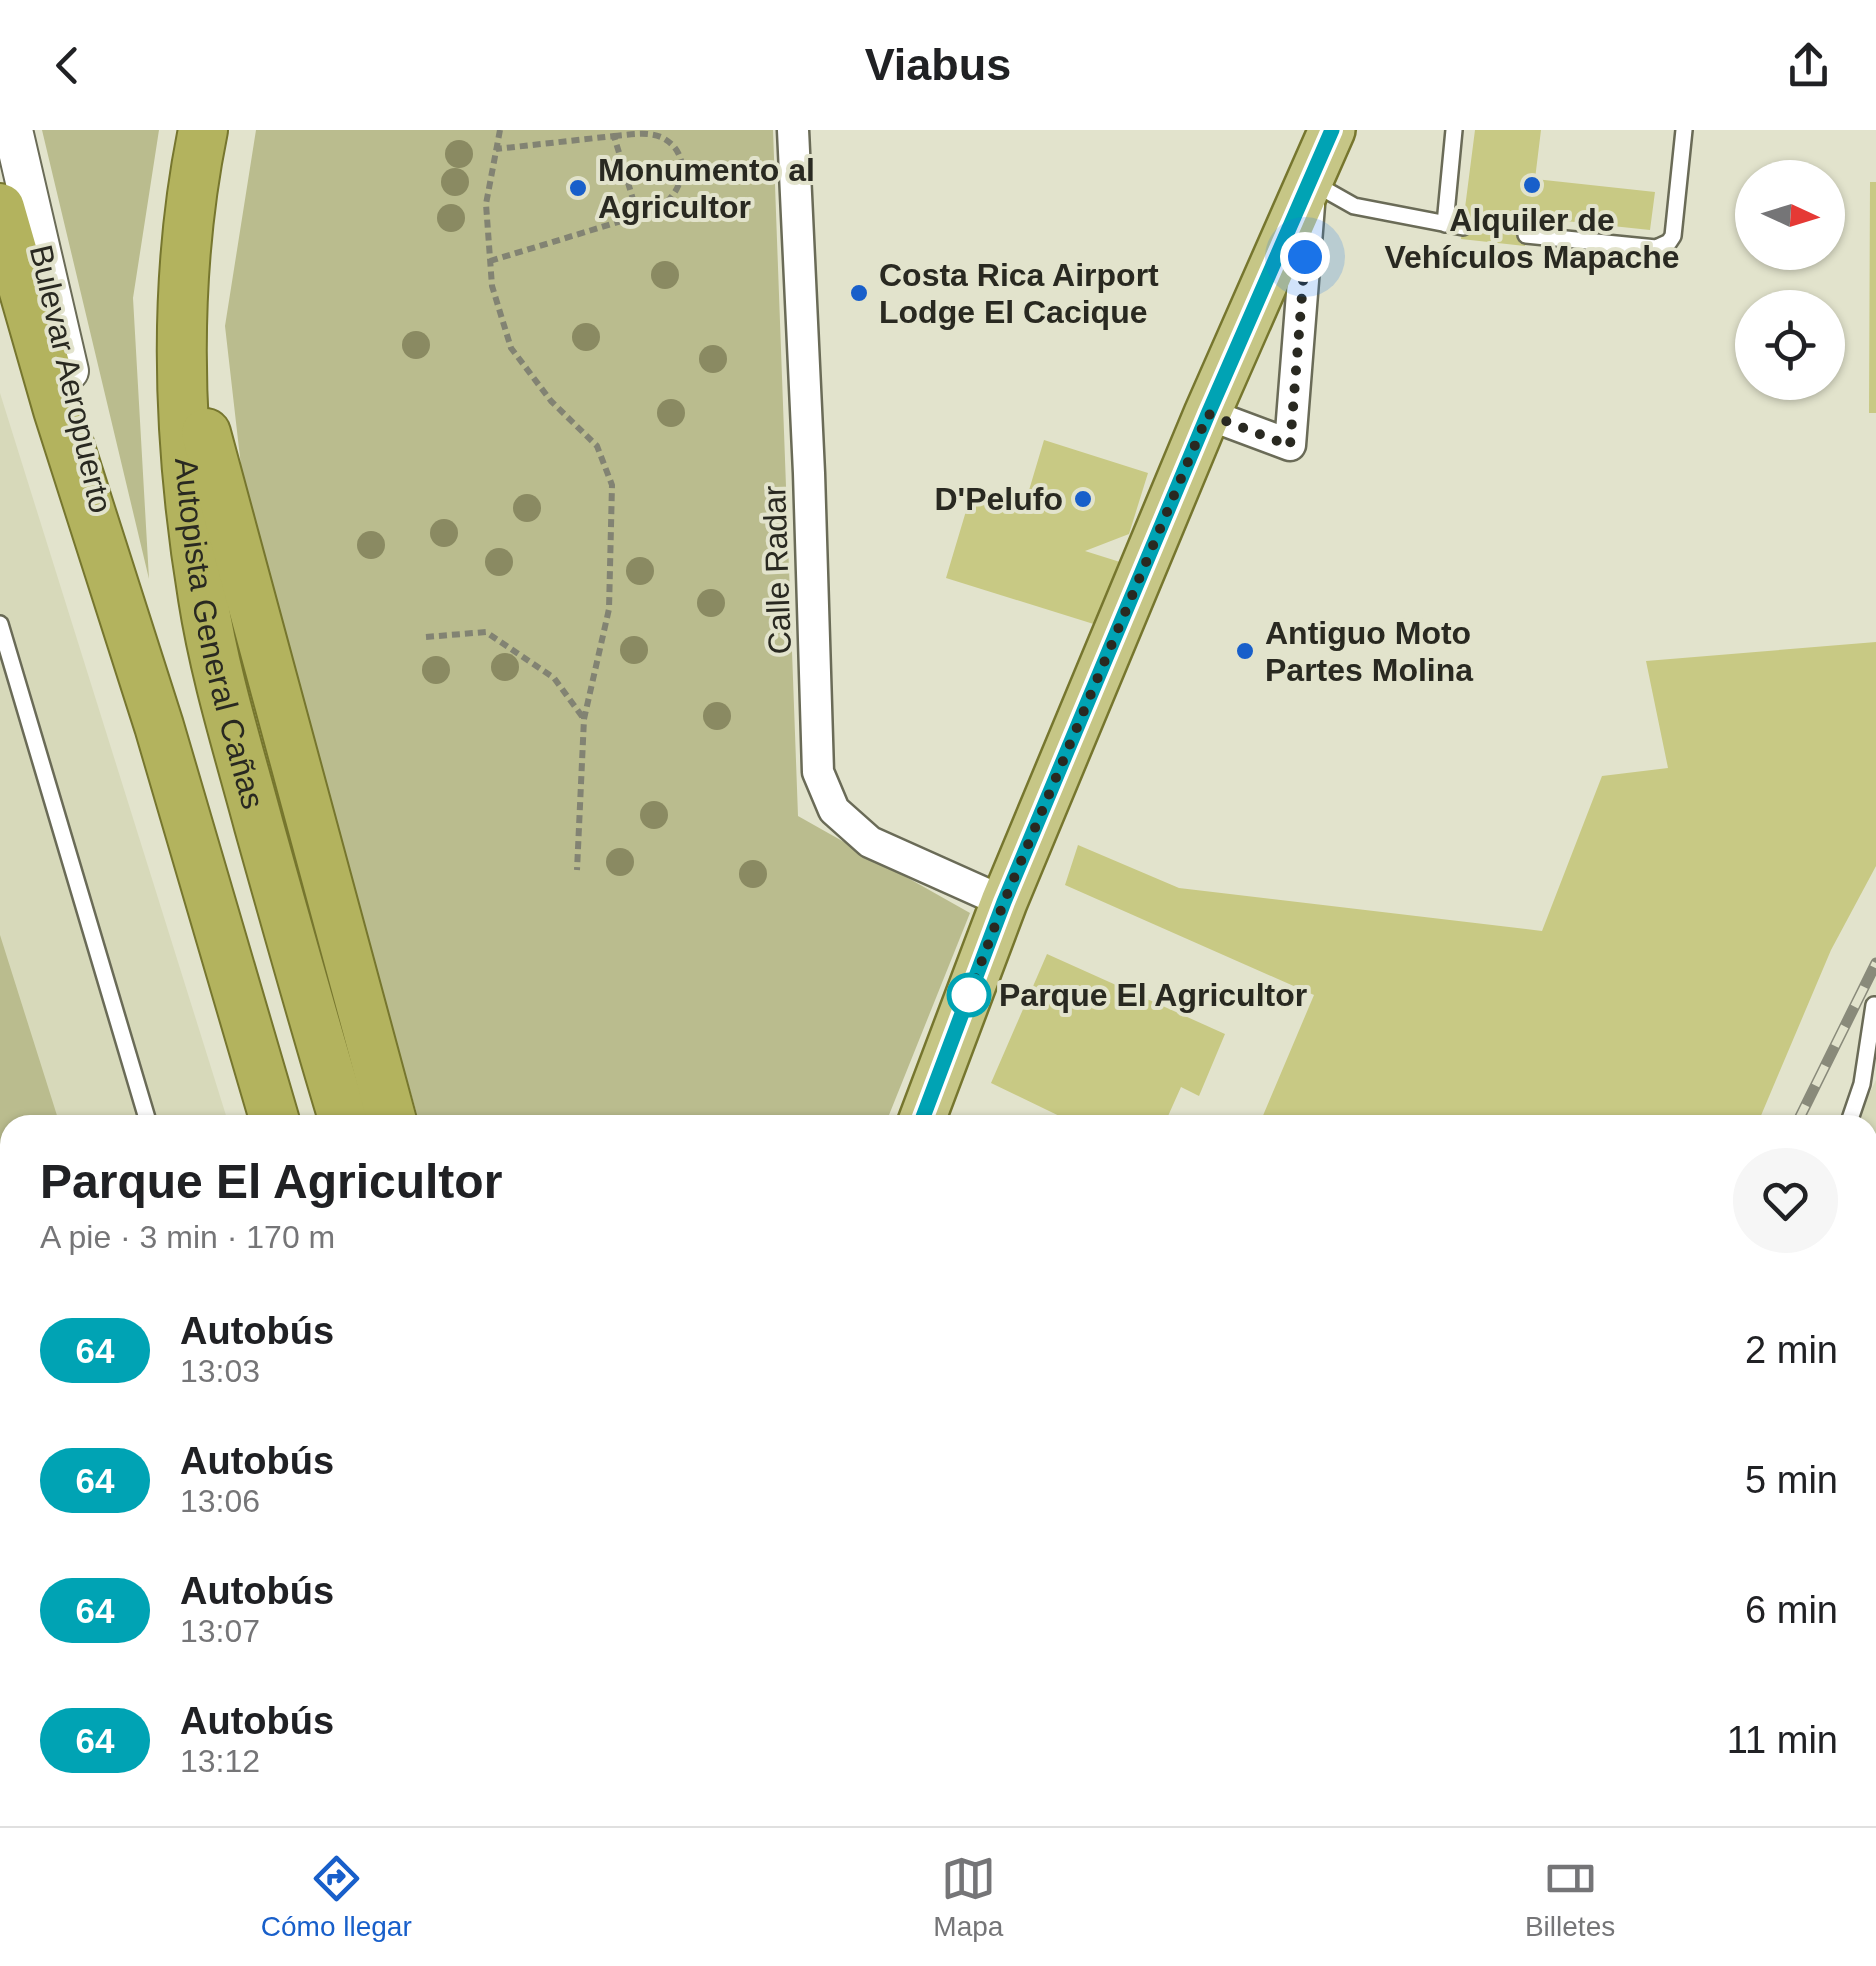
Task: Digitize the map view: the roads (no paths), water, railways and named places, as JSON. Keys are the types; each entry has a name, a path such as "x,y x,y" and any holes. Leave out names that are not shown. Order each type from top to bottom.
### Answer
{"highway":[{"name":"Autopista General Cañas","path":"203,130 187,261 183,348 190,511 204,602 236,743 342,1115"},
{"path":"0,208 273,1115"},
{"path":"183,348 389,1115"}],"main road":[{"path":"924,1115 1004,902 1208,414 1332,130"}],"street":[{"name":"Bulevar Aeropuerto","path":"14,130 128,627"},
{"name":"Calle Radar","path":"794,130 818,772 834,810 870,842 1004,902"},
{"path":"1208,414 1290,446 1311,182"}],"lane":[{"path":"1445,224 1454,130"},
{"path":"1526,235 1656,248 1669,242 1673,236 1684,130"},
{"path":"1311,182 1354,206 1463,227"},
{"path":"0,624 146,1115"},
{"path":"1851,1115 1862,1084 1874,1005"}],"railway":[{"path":"1801,1115 1876,963"}],"place":[{"name":"Alquiler de Vehículos Mapache","path":"1532,185"},
{"name":"Monumento al Agricultor","path":"578,188"},
{"name":"Costa Rica Airport Lodge El Cacique","path":"859,293"},
{"name":"D'Pelufo","path":"1083,499"},
{"name":"Antiguo Moto Partes Molina","path":"1245,651"},
{"name":"Parque El Agricultor","path":"969,995"}]}
